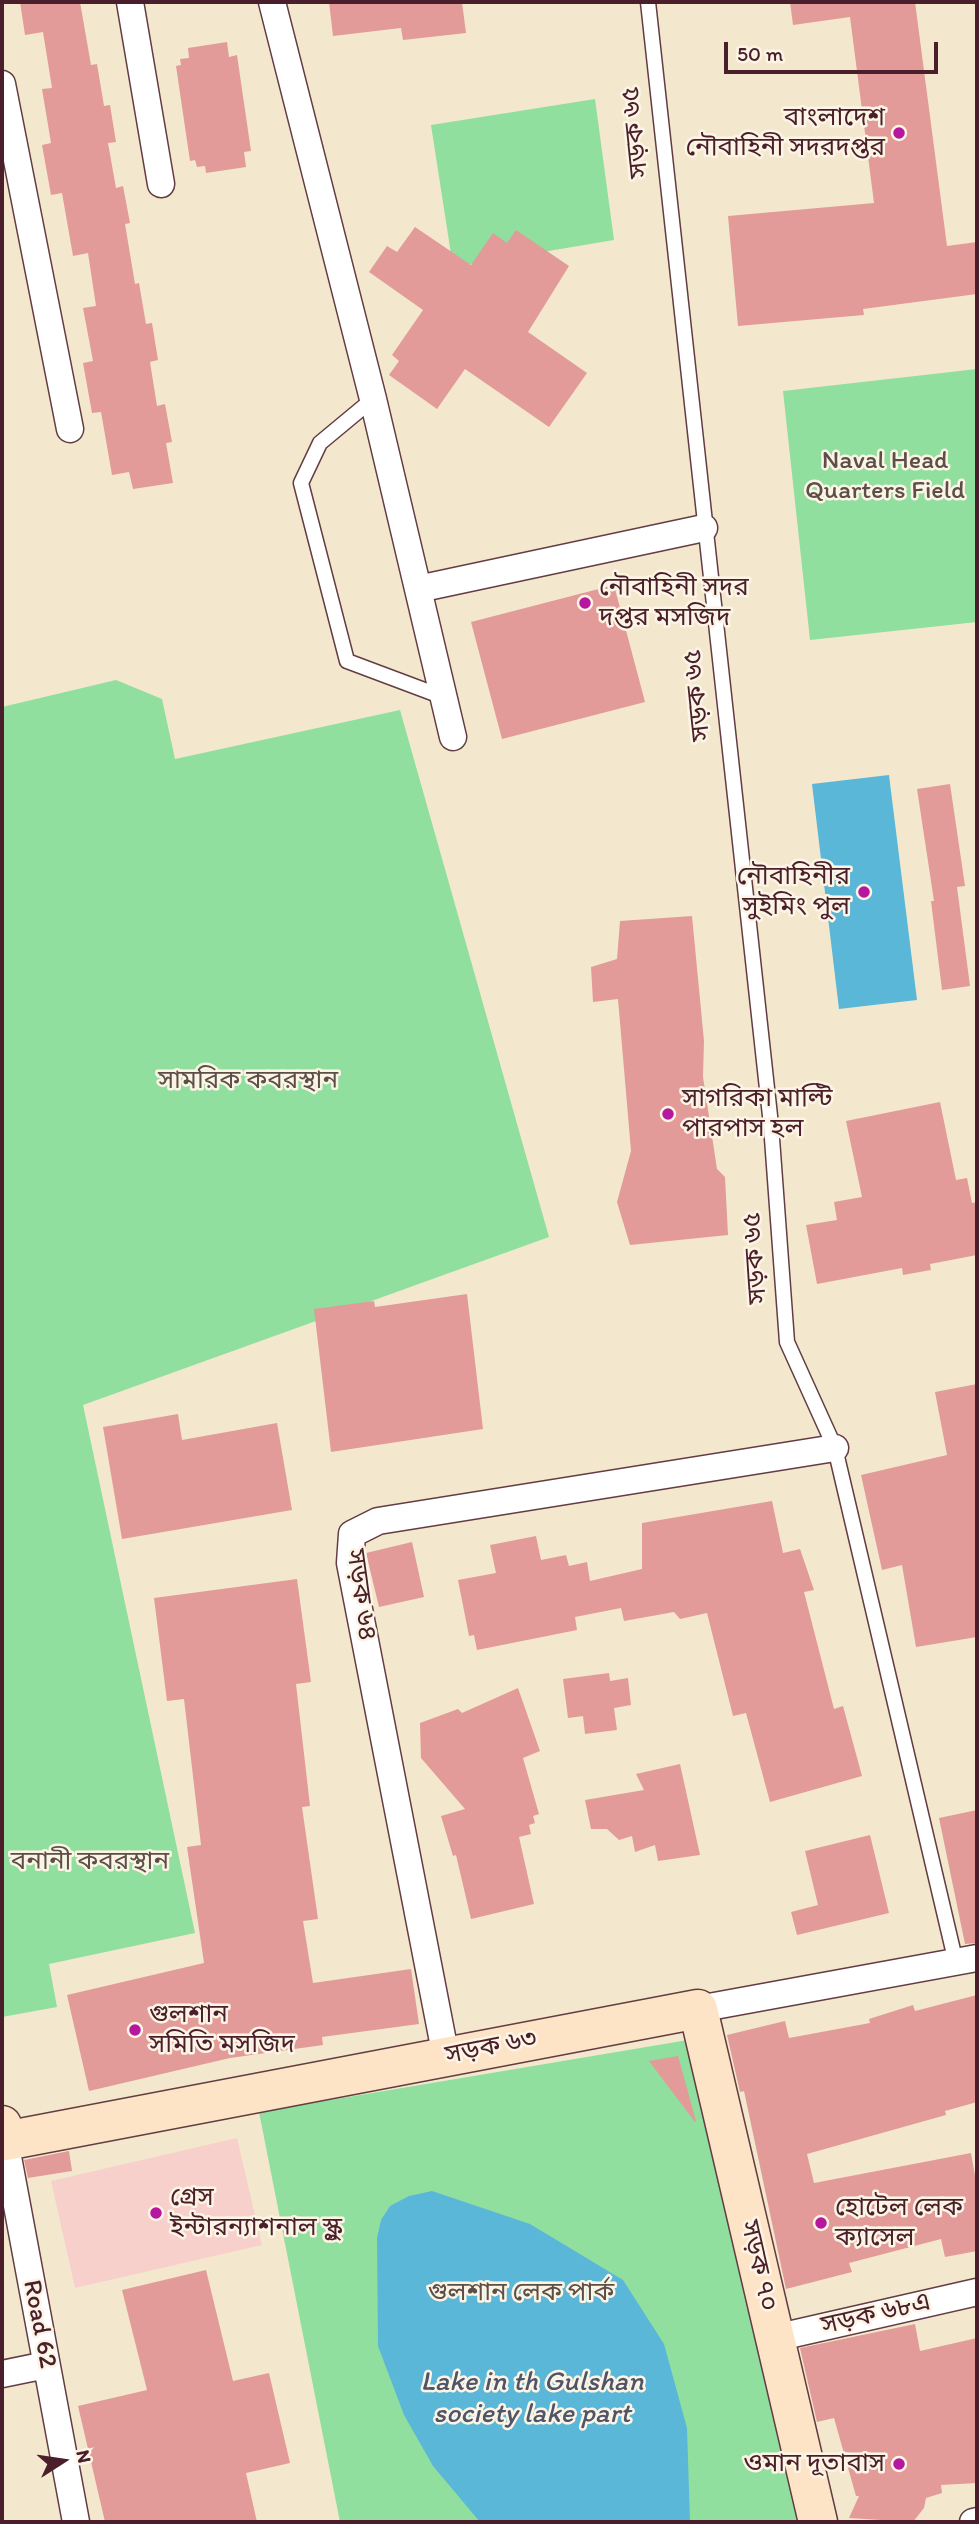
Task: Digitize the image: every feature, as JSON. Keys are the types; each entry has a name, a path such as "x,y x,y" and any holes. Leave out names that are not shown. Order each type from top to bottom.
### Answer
{"street":[{"path":"130,2 161,184"},
{"path":"272,2 373,399 453,737"},
{"path":"2,84 70,429"},
{"path":"418,589 704,528"},
{"name":"সড়ক ৬৪","path":"446,2057 350,1563 352,1534 378,1521 835,1448"},
{"name":"সড়ক ৬৩","path":"3,2133 446,2057 967,1961"},
{"name":"সড়ক ৭০","path":"698,2009 818,2522"},
{"name":"Road 62","path":"3,2133 76,2522"},
{"name":"সড়ক ৬৮এ","path":"775,2338 977,2292"},
{"path":"2,2374 46,2365"}],"lane":[{"name":"সড়ক ৬৫","path":"648,2 771,1125 787,1342 835,1448"},
{"path":"373,399 320,443 301,483 347,661 443,697"},
{"path":"835,1448 967,1961"}],"shaded area":[{"name":"গ্রেস ইন্টারন্যাশনাল স্কুল","path":"237,2138 262,2245 75,2288 51,2181"}],"green space":[{"path":"595,99 614,240 453,267 431,125"},
{"name":"Naval Head Quarters Field","path":"977,369 977,622 810,640 783,391"},
{"name":"সামরিক কবরস্থান","path":"116,680 162,699 175,759 400,710 549,1237 83,1405 195,1933 49,1964 57,2007 2,2017 2,707"},
{"name":"গুলশান লেক পার্ক","path":"688,2040 802,2522 340,2522 259,2112"}],"water":[{"name":"নৌবাহিনীর সুইমিং পুল","path":"889,775 917,1000 839,1009 812,784"},
{"name":"Lake in th Gulshan society lake part","path":"432,2191 530,2224 623,2280 664,2344 687,2428 690,2522 480,2522 433,2466 404,2415 378,2346 377,2238 381,2220 390,2206 409,2196"}],"building":[{"path":"20,2 80,2 91,65 97,64 104,106 110,105 116,142 108,143 116,188 123,186 130,223 125,224 135,284 139,283 146,324 152,323 158,360 150,362 157,406 165,404 172,442 166,443 173,483 133,489 129,472 112,475 101,412 92,413 83,363 93,361 83,308 96,306 88,253 73,256 62,193 51,195 42,145 51,143 42,89 52,88 43,32 25,35"},
{"path":"329,2 462,2 466,33 403,40 401,28 333,36"},
{"path":"790,2 915,2 947,246 977,242 977,294 863,309 864,315 738,326 728,216 874,203 850,17 793,25"},
{"path":"227,42 229,57 237,55 251,151 244,152 246,167 206,173 205,166 197,167 195,160 190,161 176,66 181,65 180,59 189,58 188,48"},
{"path":"415,227 471,265 493,233 507,243 516,230 569,266 528,332 587,373 549,427 465,369 437,409 389,375 399,361 392,355 423,310 369,272 387,246 397,252"},
{"path":"614,585 645,702 502,739 471,622"},
{"path":"950,784 965,886 957,887 970,986 942,990 931,901 934,901 917,789"},
{"name":"সাগরিকা মাল্টি পারপাস হল","path":"692,916 704,1041 703,1077 717,1169 725,1177 728,1235 630,1245 617,1202 631,1151 618,999 593,1002 591,967 617,959 620,921"},
{"path":"940,1102 956,1180 967,1178 972,1203 977,1202 977,1255 930,1264 931,1270 903,1275 902,1268 817,1284 806,1225 837,1220 834,1202 862,1197 846,1121"},
{"path":"467,1294 483,1429 331,1452 314,1309 374,1301 375,1307"},
{"path":"977,1384 977,1637 916,1647 902,1565 882,1570 861,1475 947,1455 935,1392"},
{"path":"178,1414 182,1440 277,1423 292,1510 122,1539 103,1427"},
{"path":"772,1501 783,1553 800,1549 814,1590 804,1592 834,1709 843,1706 862,1776 770,1802 746,1713 733,1716 707,1613 680,1619 674,1612 624,1621 621,1608 575,1617 577,1630 477,1650 474,1635 469,1636 458,1580 496,1573 490,1545 536,1536 541,1560 566,1555 569,1566 587,1562 590,1581 642,1569 642,1523"},
{"path":"412,1542 424,1597 379,1607 366,1553"},
{"path":"297,1579 311,1682 296,1684 310,1806 302,1807 318,1919 303,1921 313,1983 411,1969 419,2024 322,2037 323,2045 230,2058 89,2091 67,1995 204,1963 187,1847 201,1845 184,1699 167,1701 154,1598"},
{"path":"609,1673 610,1681 628,1678 631,1705 614,1708 617,1730 585,1734 583,1716 568,1718 563,1679"},
{"path":"518,1688 540,1751 523,1758 539,1814 533,1816 535,1823 529,1825 531,1834 519,1837 534,1904 471,1919 456,1855 453,1856 441,1816 465,1809 421,1758 420,1723 458,1709 462,1713"},
{"path":"680,1764 700,1855 658,1861 655,1845 635,1852 632,1836 619,1840 607,1829 591,1829 585,1800 644,1790 636,1774"},
{"path":"977,1810 977,1943 965,1944 939,1818"},
{"path":"870,1835 889,1913 797,1935 791,1912 818,1905 805,1851"},
{"path":"977,1995 977,2102 945,2111 946,2115 807,2154 814,2183 971,2153 977,2187 977,2251 945,2257 941,2239 849,2263 852,2272 786,2289 744,2091 740,2092 727,2035 785,2021 789,2038 870,2023 869,2019 913,2005 915,2011"},
{"path":"678,2056 696,2121 695,2122 649,2061"},
{"path":"69,2151 72,2171 28,2178 24,2160"},
{"path":"206,2270 233,2381 269,2373 290,2463 246,2473 257,2522 105,2522 78,2406 147,2390 122,2290"},
{"path":"915,2324 920,2351 977,2338 977,2483 941,2485 942,2493 926,2498 924,2508 913,2522 849,2518 859,2496 856,2496 834,2418 817,2422 800,2348"}],"place":[{"name":"বাংলাদেশ নৌবাহিনী সদরদপ্তর","path":"899,133"},
{"name":"নৌবাহিনী সদর দপ্তর মসজিদ","path":"585,603"},
{"name":"নৌবাহিনীর সুইমিং পুল","path":"864,892"},
{"name":"সাগরিকা মাল্টি পারপাস হল","path":"668,1114"},
{"name":"গুলশান সমিতি মসজিদ","path":"135,2030"},
{"name":"গ্রেস ইন্টারন্যাশনাল স্কুল","path":"156,2213"},
{"name":"হোটেল লেক ক্যাসেল","path":"821,2223"},
{"name":"ওমান দূতাবাস","path":"899,2464"}],"park label":[{"name":"বনানী কবরস্থান","path":"90,1862"}]}
